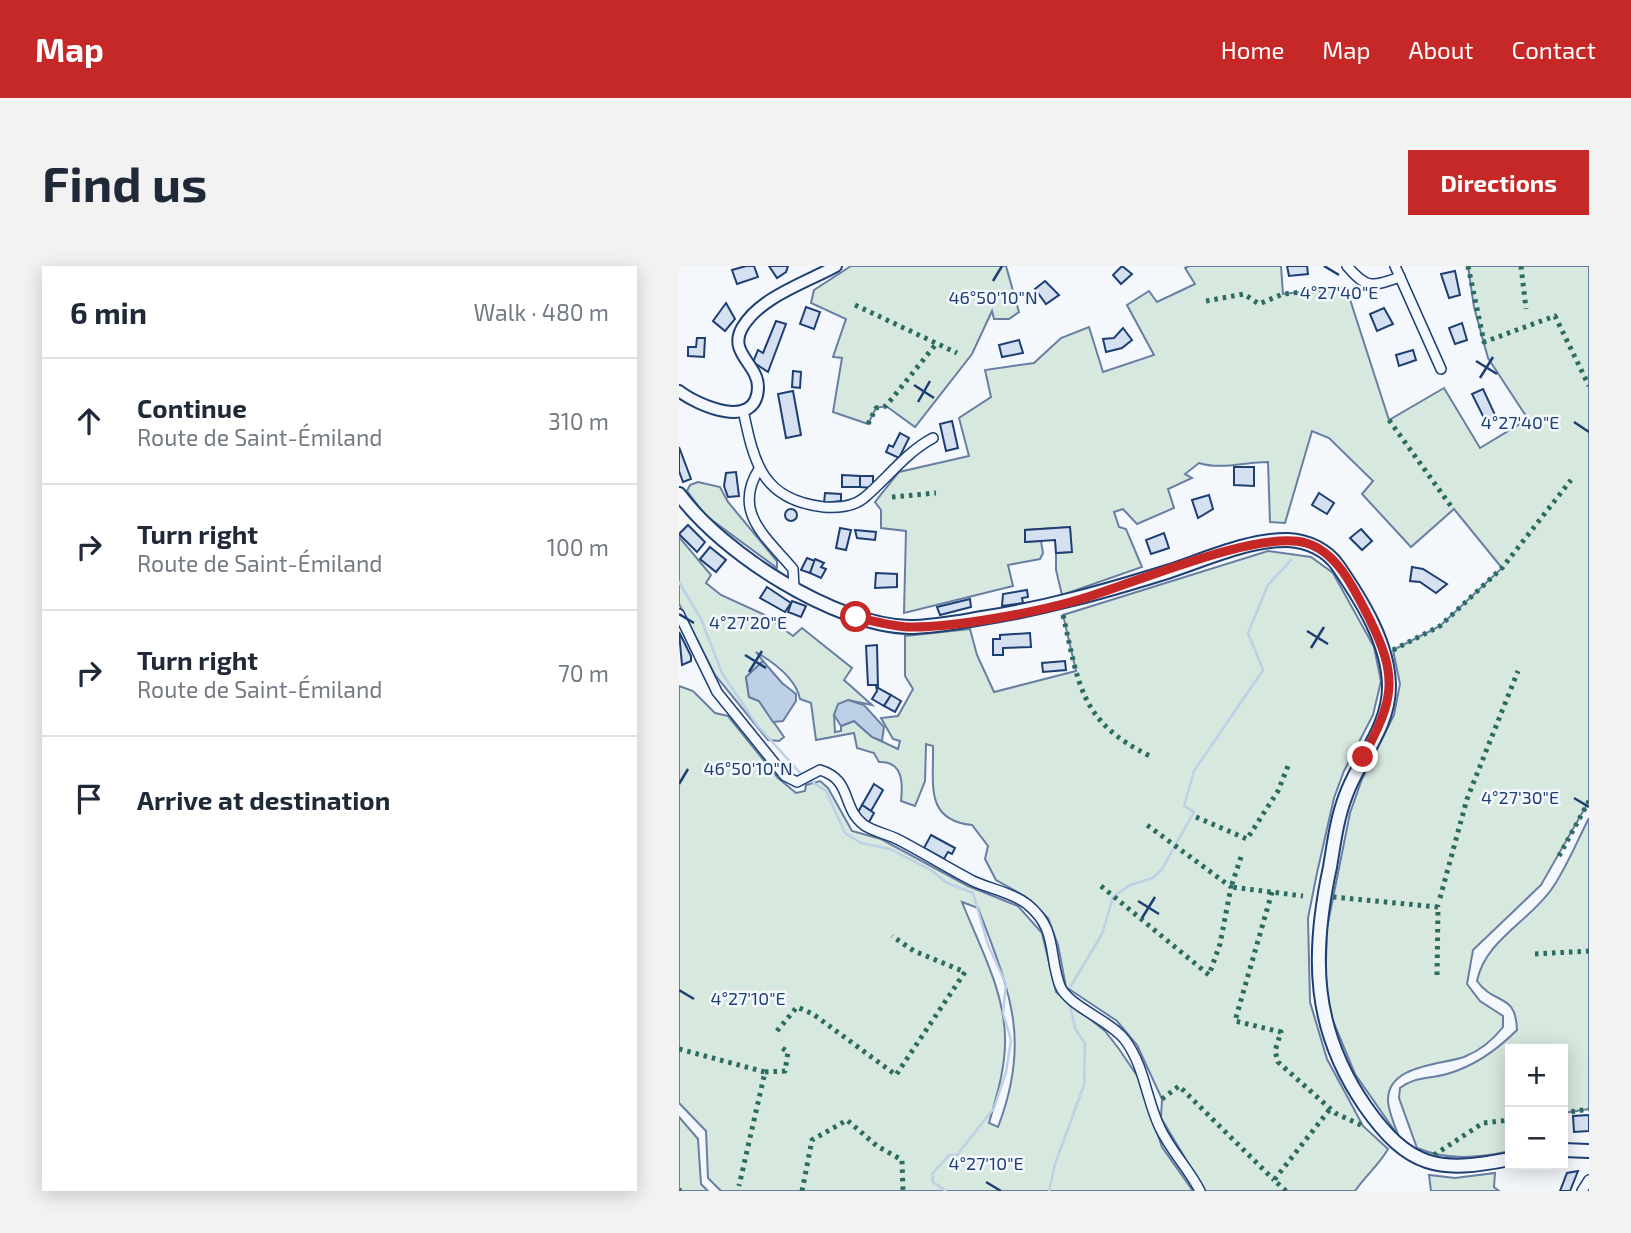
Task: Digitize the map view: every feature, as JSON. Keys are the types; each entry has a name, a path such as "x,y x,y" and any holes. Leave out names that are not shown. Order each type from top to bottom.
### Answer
{"main road":[{"path":"679,494 695,515 721,540 793,587 856,617 909,627 946,624 1079,600 1270,541 1306,543 1324,551 1336,563 1378,637 1388,665 1389,689 1383,721 1346,795 1320,910 1317,943 1320,997 1331,1042 1343,1072 1370,1113 1392,1139 1410,1154 1435,1165 1452,1168 1505,1161"},
{"path":"1568,1150 1589,1151"}],"street":[{"path":"679,391 715,410 730,413 743,410 755,398 758,386 737,341 750,316 769,301 836,266"},
{"path":"1347,266 1362,283 1375,286 1400,277"},
{"path":"1395,266 1441,369"},
{"path":"743,410 759,469 773,488 796,502 834,508 848,506 863,499 917,446 933,438"},
{"path":"759,469 748,494 748,507 767,540 793,569 793,587"},
{"path":"679,614 717,691 778,769 794,781 801,782 820,770 833,774 843,786 848,803 864,825 895,838 974,881 1025,903 1038,915 1048,930 1061,988 1081,1006 1106,1020 1125,1040 1145,1075 1160,1128 1200,1191"},
{"path":"1582,1191 1589,1180"}],"shaded area":[{"path":"851,266 1006,266 1019,312 1009,319 994,319 992,311 972,354 915,427 886,406 876,408 868,424 833,412 842,358 833,357 846,319 811,303 814,290"},
{"path":"1281,266 1283,294 1346,287 1389,420 1444,388 1480,448 1528,419 1488,358 1474,307 1468,266 1589,266 1589,801 1541,885 1473,950 1467,984 1480,1001 1503,1016 1503,1027 1470,1055 1417,1068 1397,1080 1390,1088 1388,1100 1399,1137 1355,1074 1331,1016 1325,992 1327,928 1350,813 1362,779 1394,715 1400,684 1393,650 1440,626 1502,568 1454,509 1411,547 1362,494 1373,481 1329,438 1312,431 1285,523 1270,522 1268,462 1224,466 1199,463 1185,474 1192,478 1168,489 1174,508 1137,524 1123,509 1114,512 1119,527 1126,529 1142,567 1062,595 1056,570 1056,553 1071,552 1070,527 1025,530 1025,542 1041,541 1043,553 1040,559 1008,565 1013,586 904,613 906,531 881,528 881,510 875,502 899,472 969,456 959,418 991,397 985,370 1034,363 1061,338 1089,327 1103,372 1154,355 1127,305 1149,291 1157,302 1195,284 1185,268"},
{"path":"698,482 720,487 728,502 777,561 777,568 705,515 687,491 690,485"},
{"path":"679,537 711,575 706,583 721,595 765,615 793,636 802,628 852,668 844,680 872,705 848,700 834,715 835,732 841,731 841,726 854,721 872,737 898,749 900,741 893,739 881,718 898,716 913,689 905,676 905,636 970,629 977,655 994,692 1076,671 1063,615 1268,551 1311,557 1333,573 1374,647 1381,681 1373,715 1344,771 1334,798 1308,918 1310,1002 1327,1059 1363,1126 1388,1149 1355,1191 1205,1191 1161,1118 1162,1099 1137,1045 1117,1021 1066,987 1058,945 1048,918 1026,897 996,880 985,859 988,846 972,825 957,822 939,808 933,786 933,746 926,744 925,781 915,806 901,801 902,787 897,769 893,765 879,762 874,753 857,748 854,733 816,740 811,703 800,699 789,678 756,652 763,661 746,677 749,697 759,701 784,737 779,741 768,740 715,675 679,604"},
{"path":"679,686 693,691 715,713 728,716 778,778 796,793 805,791 806,785 820,781 828,788 852,831 881,839 968,886 1018,906 1042,933 1056,992 1105,1031 1140,1080 1162,1147 1193,1191 721,1191 708,1178 706,1131 679,1103","holes":["962,902 978,908 1007,990 1015,1041 1014,1067 998,1127 989,1123 1004,1059 1004,1019 989,968"]},
{"path":"1589,818 1589,1109 1568,1112 1568,1044 1505,1044 1505,1152 1452,1157 1417,1148 1399,1098 1400,1088 1417,1080 1467,1067 1493,1051 1517,1030 1516,1018 1509,1004 1484,989 1477,981 1489,954 1542,901 1566,864"},
{"path":"679,1117 698,1139 701,1184 708,1191 679,1191"},
{"path":"1495,1173 1494,1187 1499,1191 1431,1191 1429,1175 1455,1178"}],"water":[{"path":"763,661 782,683 796,694 796,701 783,721 773,722 759,701 749,697 746,677"},
{"path":"848,700 864,705 884,727 882,741 872,737 854,721 841,726 834,715 838,704"}],"building":[{"path":"754,266 758,277 737,284 732,270"},
{"path":"769,266 788,266 786,272 777,278"},
{"path":"1122,266 1132,274 1121,284 1113,275"},
{"path":"1287,266 1307,266 1308,274 1289,276"},
{"path":"1455,271 1460,295 1449,298 1441,274"},
{"path":"1045,281 1059,295 1046,304 1035,289"},
{"path":"726,303 735,319 725,331 713,321"},
{"path":"806,307 820,312 814,329 800,324"},
{"path":"1384,308 1393,324 1377,331 1370,314"},
{"path":"776,321 786,324 768,372 753,362 758,350 763,353"},
{"path":"1462,323 1467,340 1455,344 1449,328"},
{"path":"1123,328 1132,340 1122,348 1106,352 1103,339 1114,338"},
{"path":"697,338 705,338 704,357 688,356 688,347 696,347"},
{"path":"1019,340 1023,353 1002,357 999,345"},
{"path":"1413,350 1416,360 1399,366 1396,355"},
{"path":"793,371 801,372 800,388 792,387"},
{"path":"1483,389 1496,417 1486,422 1472,394"},
{"path":"793,391 801,435 786,438 778,394"},
{"path":"952,421 958,448 946,451 940,424"},
{"path":"900,433 909,438 899,458 886,452 889,445 893,447"},
{"path":"679,447 691,479 683,482 679,471"},
{"path":"1234,467 1254,467 1254,486 1234,485"},
{"path":"736,472 739,496 728,497 724,486 726,473"},
{"path":"842,475 860,476 860,487 842,487"},
{"path":"860,476 873,476 873,488 860,487"},
{"path":"825,493 841,494 841,501 824,503"},
{"path":"1319,493 1334,503 1327,514 1312,505"},
{"path":"1209,495 1213,509 1198,518 1192,500"},
{"path":"791,509 797,515 791,521 785,515"},
{"path":"688,525 705,542 697,552 679,534"},
{"path":"1070,527 1072,552 1056,553 1055,540 1025,542 1025,530"},
{"path":"840,528 851,530 846,550 836,548"},
{"path":"1361,529 1372,541 1362,550 1350,538"},
{"path":"855,530 876,532 875,540 857,538"},
{"path":"1164,533 1169,548 1151,554 1146,540"},
{"path":"710,547 726,560 716,572 700,559"},
{"path":"807,558 815,561 810,573 801,570"},
{"path":"815,559 824,563 821,567 826,569 821,578 810,573"},
{"path":"1412,567 1423,569 1447,584 1436,593 1420,582 1410,581"},
{"path":"876,573 897,574 897,587 875,588"},
{"path":"767,587 791,603 785,612 760,598"},
{"path":"1027,590 1028,597 1022,598 1023,603 1002,606 1003,594"},
{"path":"970,599 971,607 940,615 937,607"},
{"path":"792,601 806,606 801,617 788,612"},
{"path":"679,632 691,656 691,661 682,665"},
{"path":"1030,633 1031,647 1003,648 1003,655 993,655 993,639 1000,639 1000,635"},
{"path":"877,645 878,688 891,695 884,706 872,699 877,691 876,685 868,685 866,646"},
{"path":"1065,661 1066,670 1043,672 1042,663"},
{"path":"891,695 901,701 895,712 884,706"},
{"path":"874,784 883,790 871,811 862,805"},
{"path":"862,805 874,813 869,822 864,822 857,814"},
{"path":"931,835 955,848 952,854 948,852 944,859 924,848"},
{"path":"1589,1115 1589,1131 1574,1132 1573,1116"},
{"path":"1578,1171 1570,1191 1560,1191 1567,1173"}],"waterway":[{"path":"1071,986 1102,934 1113,897 1130,885 1153,878 1162,869 1194,812 1184,806 1194,771 1263,670 1248,633 1268,585 1291,560"},
{"path":"679,582 701,619 722,673 757,725 802,775"},
{"path":"808,779 826,791 845,833 861,843 890,849 931,870 947,883 973,893 988,945 1006,984 1003,1013 1011,1040 1006,1072 994,1108 957,1155 949,1155 932,1174 933,1182 946,1191"},
{"path":"1049,1191 1055,1164 1084,1085 1085,1044 1075,1028 1070,1005"}],"hedge":[{"path":"1468,266 1484,342 1555,316 1589,386"},
{"path":"1521,266 1526,309"},
{"path":"1206,301 1244,294 1259,304 1283,294 1321,290"},
{"path":"855,305 957,353"},
{"path":"868,424 876,408 886,406 936,344"},
{"path":"1389,420 1453,509"},
{"path":"1393,650 1440,626 1502,568 1571,480"},
{"path":"892,497 936,493"},
{"path":"1063,615 1073,662 1086,699 1109,729 1150,756"},
{"path":"1440,898 1467,799 1518,671"},
{"path":"1196,817 1247,839 1278,791 1288,766"},
{"path":"1559,856 1589,801"},
{"path":"1101,886 1209,975 1220,944 1231,887 1147,825"},
{"path":"1241,857 1231,887 1303,896"},
{"path":"1272,892 1235,1021 1281,1032 1275,1051 1278,1062 1335,1113 1363,1126"},
{"path":"1333,897 1438,907 1437,978"},
{"path":"777,1031 797,1007 813,1014 896,1075 965,972 914,951 892,936"},
{"path":"1535,954 1589,951"},
{"path":"765,1072 785,1071 788,1052 779,1046"},
{"path":"679,1049 765,1072 739,1186"},
{"path":"1162,1099 1179,1086 1274,1180"},
{"path":"1286,1191 1274,1180 1330,1109"},
{"path":"1568,1112 1589,1109"},
{"path":"802,1191 812,1140 847,1120 877,1146 902,1160 903,1191"},
{"path":"1434,1155 1483,1123 1505,1121"}],"route":[{"path":"856,617 909,627 1028,611 1079,600 1270,541 1306,543 1324,551 1336,563 1363,606 1388,665 1388,707 1363,757"}]}
